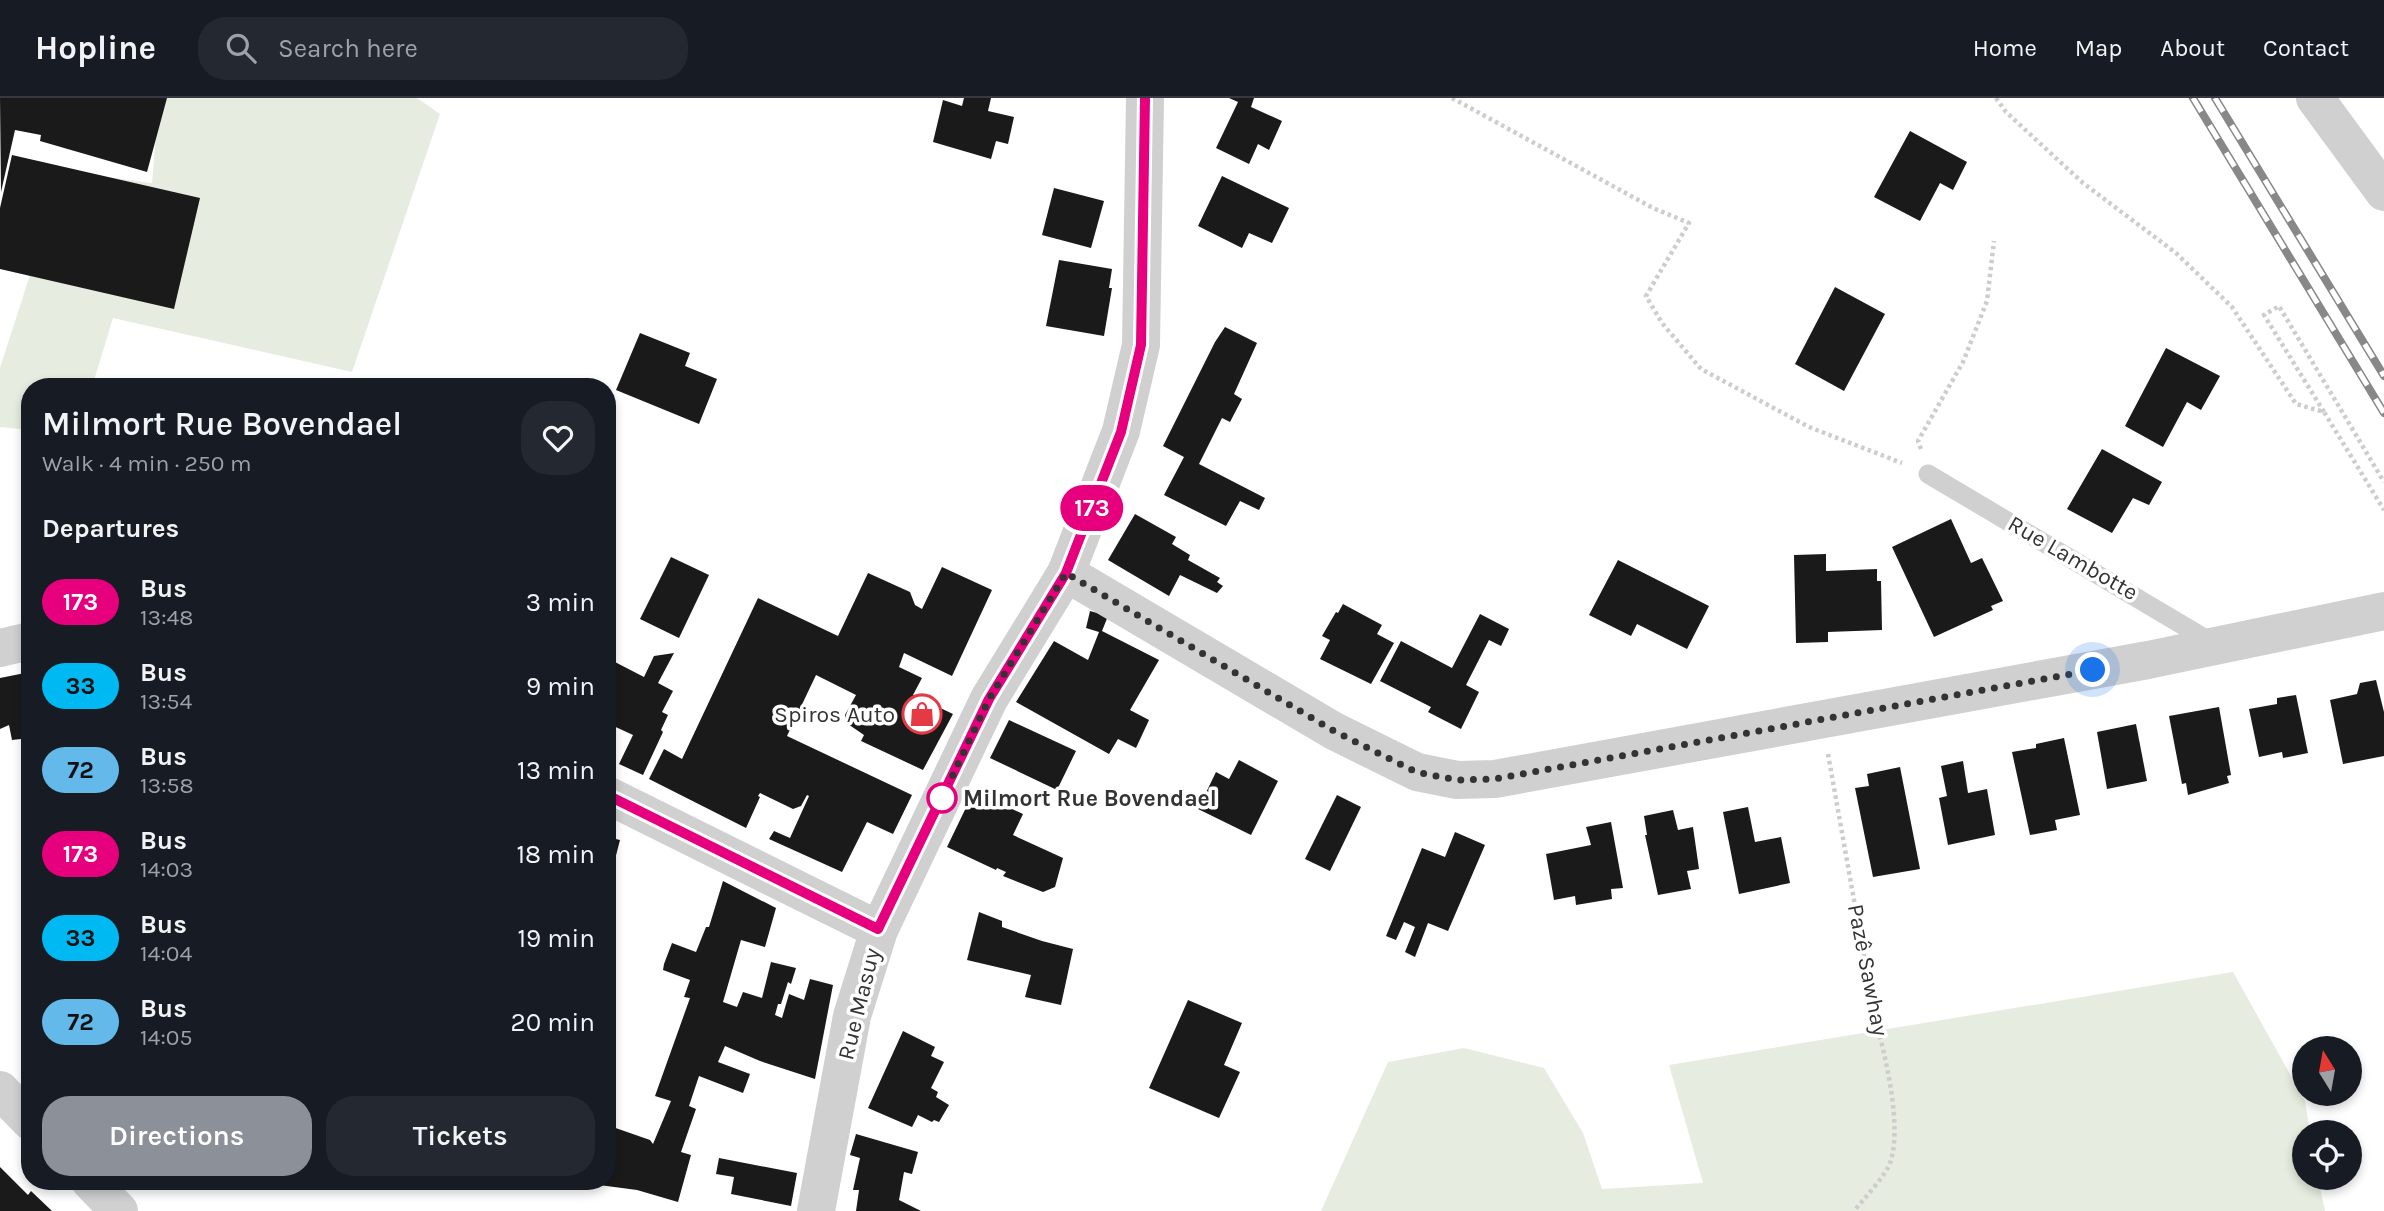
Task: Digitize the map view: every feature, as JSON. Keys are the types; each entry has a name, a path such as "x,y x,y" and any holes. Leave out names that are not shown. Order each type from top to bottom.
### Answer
{"street":[{"path":"878,929 989,699 1066,573 1121,432 1141,345 1145,98"},
{"path":"2315,98 2384,192"},
{"path":"1066,573 1334,731 1416,772 1457,780 1495,779 2148,660 2384,611"},
{"path":"0,648 21,643"},
{"name":"Rue Masuy","path":"616,799 878,929 852,1016 816,1211"},
{"path":"0,1090 21,1112"},
{"path":"99,1190 119,1211"}],"lane":[{"name":"Rue Lambotte","path":"1928,474 2217,645"}],"path":[{"path":"1452,98 1653,208 1689,223 1646,296 1662,323 1701,369 1809,427 1928,474"},
{"path":"1996,98 2006,112 2083,183 2176,253 2232,307 2296,404 2324,412"},
{"path":"1928,474 1918,442 1963,362 1987,301 1994,241"},
{"path":"2384,482 2279,306 2264,314 2384,510"},
{"name":"Pazê Sawhay","path":"1822,719 1875,1017 1885,1054 1895,1122 1890,1164 1854,1211"}],"shaded area":[{"path":"159,98 417,98 440,114 352,372 113,318 95,378 21,378 21,429 0,427 0,368 36,256 99,176 152,183"},
{"path":"2233,972 2292,1078 2292,1106 2306,1106 2308,1120 2292,1120 2292,1190 2321,1190 2325,1211 1321,1211 1388,1062 1464,1048 1544,1068 1583,1133 1602,1189 1703,1183 1669,1065"}],"building":[{"path":"0,98 167,98 147,172 40,141 41,135 15,130 1,192"},
{"path":"964,98 991,98 988,111 1014,117 1008,144 996,141 991,159 933,142 943,100 962,106"},
{"path":"1229,98 1254,98 1251,107 1282,121 1269,150 1258,144 1249,164 1216,148 1238,102"},
{"path":"1910,131 1967,162 1953,190 1940,183 1920,221 1874,197"},
{"path":"12,155 200,198 174,309 0,269 0,208"},
{"path":"1222,176 1289,208 1272,243 1249,233 1242,248 1198,226"},
{"path":"1054,188 1104,201 1091,248 1042,235"},
{"path":"1059,260 1112,269 1109,288 1112,288 1104,336 1046,326"},
{"path":"1835,287 1885,314 1844,391 1795,364"},
{"path":"1225,327 1257,343 1234,394 1242,399 1230,422 1222,418 1199,464 1265,498 1259,510 1240,501 1226,526 1164,495 1184,457 1163,446"},
{"path":"640,333 690,353 685,366 717,379 699,424 616,390"},
{"path":"2166,348 2220,376 2201,410 2187,402 2163,447 2125,426"},
{"path":"2102,449 2162,482 2149,505 2133,498 2112,533 2067,509"},
{"path":"1135,514 1176,537 1172,544 1190,555 1188,560 1220,578 1217,582 1223,586 1217,593 1180,575 1169,596 1108,560"},
{"path":"1951,519 1971,563 1982,558 2003,601 1991,606 1993,610 1934,637 1892,547"},
{"path":"1826,554 1826,571 1877,569 1877,581 1881,581 1882,630 1828,632 1828,642 1796,643 1794,555"},
{"path":"671,557 709,575 679,638 640,619"},
{"path":"1618,560 1709,606 1687,649 1637,624 1631,636 1589,615"},
{"path":"942,567 992,590 952,676 904,653 899,667 922,678 913,695 953,714 923,770 861,741 864,735 845,722 845,715 856,695 816,675 787,736 912,795 893,834 867,822 842,872 769,839 774,831 790,838 809,796 807,795 801,806 793,809 760,793 746,828 649,779 664,749 682,759 758,598 838,636 868,573 910,592 915,605 922,609"},
{"path":"1343,604 1382,625 1377,634 1394,643 1371,684 1320,659 1330,640 1322,636"},
{"path":"1090,611 1108,616 1102,631 1159,660 1130,710 1149,720 1136,748 1118,739 1109,754 1016,702 1054,641 1088,660 1099,632 1086,628"},
{"path":"1480,614 1509,629 1501,646 1489,640 1466,685 1479,692 1461,729 1428,712 1431,707 1380,681 1401,641 1452,668"},
{"path":"674,653 658,683 673,691 662,712 668,715 661,730 663,732 643,775 619,764 633,735 616,727 616,663 644,677 654,656"},
{"path":"21,674 21,739 12,740 9,725 0,729 0,678"},
{"path":"2376,680 2384,712 2384,756 2343,764 2330,700 2357,694 2360,683"},
{"path":"2296,695 2308,753 2283,758 2282,752 2259,757 2249,709 2277,704 2277,698"},
{"path":"2219,707 2231,775 2227,776 2229,783 2188,795 2186,783 2182,784 2169,716"},
{"path":"1009,720 1076,751 1057,790 990,758"},
{"path":"2136,724 2147,781 2107,789 2097,732"},
{"path":"2064,738 2080,815 2055,820 2057,830 2030,835 2012,752 2036,748 2036,744"},
{"path":"1239,760 1278,781 1251,835 1198,809 1216,772 1229,779"},
{"path":"1963,761 1968,793 1987,789 1995,835 1948,845 1939,798 1947,796 1941,766"},
{"path":"1900,767 1920,869 1873,877 1855,788 1869,786 1867,774"},
{"path":"974,791 1023,814 1013,835 1063,858 1055,887 1043,892 1003,876 1006,872 947,847"},
{"path":"1337,795 1361,807 1330,871 1305,859"},
{"path":"1748,807 1755,842 1781,837 1790,883 1739,894 1723,812"},
{"path":"1673,810 1678,830 1693,827 1699,869 1687,871 1691,889 1658,895 1645,835 1644,816"},
{"path":"1611,822 1623,888 1611,889 1612,899 1576,905 1575,896 1554,900 1546,854 1591,845 1586,827"},
{"path":"1455,832 1485,845 1448,931 1428,923 1415,957 1405,952 1415,927 1404,922 1396,940 1386,936 1422,848 1445,857"},
{"path":"616,839 620,840 616,855"},
{"path":"723,881 776,908 765,947 741,940 723,1002 737,1007 743,992 762,998 771,962 796,968 781,1004 778,1004 775,1015 782,1018 789,994 804,1000 810,979 833,985 815,1079 725,1046 718,1062 750,1074 743,1093 699,1076 689,1106 696,1109 681,1152 691,1155 678,1202 637,1190 616,1187 616,1128 650,1140 653,1144 671,1101 655,1096 690,998 684,997 690,980 663,970 664,964 672,943 696,952 706,927 709,927"},
{"path":"979,912 1002,921 1002,927 1073,949 1061,1005 1025,997 1031,975 967,960"},
{"path":"1188,1000 1242,1023 1224,1065 1240,1072 1219,1118 1149,1088"},
{"path":"903,1031 935,1047 931,1056 944,1062 931,1088 938,1092 936,1097 949,1105 939,1122 932,1122 918,1115 912,1127 868,1108"},
{"path":"856,1134 918,1152 912,1174 904,1172 899,1200 921,1211 856,1211 859,1190 853,1190 860,1158 850,1155"},
{"path":"719,1158 797,1173 791,1206 731,1194 734,1177 716,1174"},
{"path":"0,1167 21,1190 28,1195 31,1191 52,1211 0,1211"}],"railway":[{"path":"2193,98 2384,413"},
{"path":"2215,98 2384,376"}],"bus line":[{"name":"173","path":"616,799 878,929 989,699 1066,573 1121,432 1141,345 1145,98"}],"place":[{"name":"Spiros Auto","path":"922,714"},
{"name":"Milmort Rue Bovendael","path":"942,798"}],"route":[{"path":"942,798 989,699 1066,573 1334,731 1416,772 1457,780 1495,779 2093,670"}]}
